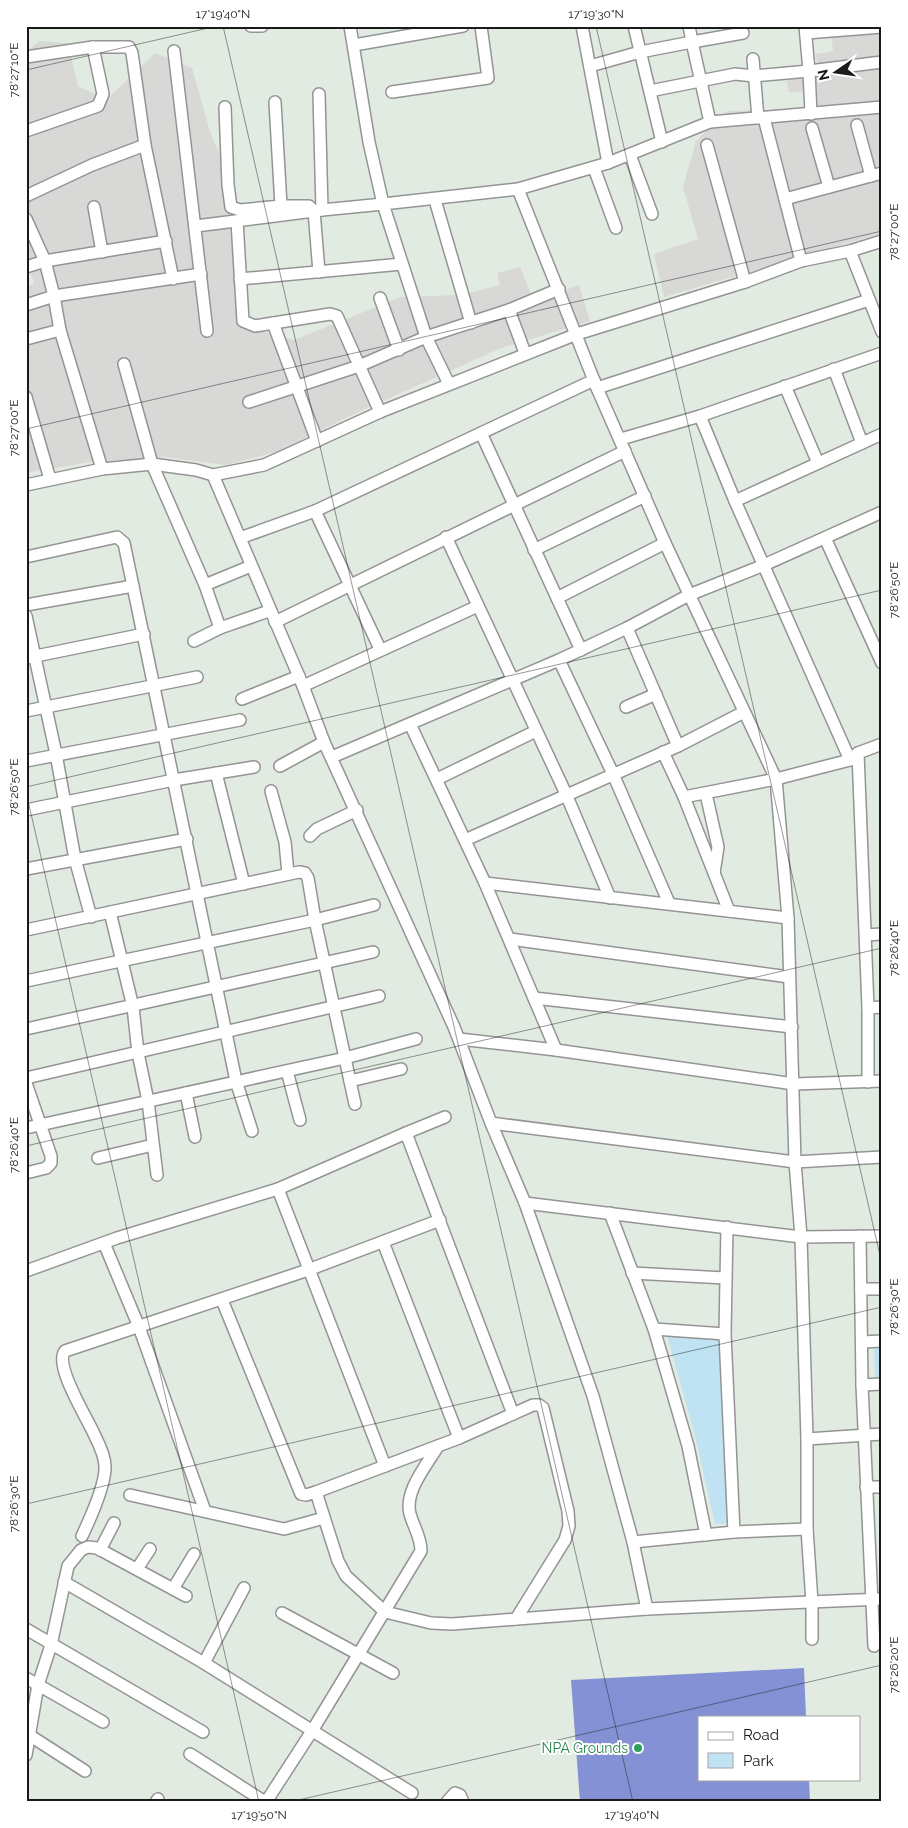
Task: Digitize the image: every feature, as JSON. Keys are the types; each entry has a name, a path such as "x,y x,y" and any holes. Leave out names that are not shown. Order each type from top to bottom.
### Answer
{"street":[{"path":"251,26 262,26"},
{"path":"350,26 369,142 383,204 426,337 449,384"},
{"path":"354,45 463,26"},
{"path":"392,92 488,78 480,26"},
{"path":"582,26 608,164"},
{"path":"634,26 662,142"},
{"path":"689,26 710,122"},
{"path":"811,114 805,30 882,27"},
{"path":"590,66 640,52 743,33"},
{"path":"26,57 93,47 128,47 132,53 145,145 166,241 172,279"},
{"path":"26,130 98,106 103,94 93,47"},
{"path":"174,50 207,331"},
{"path":"753,59 761,118 801,261"},
{"path":"650,91 735,74 754,76 882,62"},
{"path":"319,94 319,272"},
{"path":"275,102 281,206"},
{"path":"225,107 228,184 231,207 240,210 281,206 309,206 318,210"},
{"path":"196,226 318,210 435,200 518,189 608,164 710,122 882,107"},
{"path":"785,199 876,175 857,125"},
{"path":"812,128 829,187"},
{"path":"26,196 92,165 145,145"},
{"path":"707,145 745,282"},
{"path":"630,155 652,214"},
{"path":"594,168 616,228"},
{"path":"518,189 596,384 665,543 776,779 788,918 795,1162 801,1237 807,1439 807,1528 812,1602 812,1639"},
{"path":"435,200 471,323"},
{"path":"94,207 102,252"},
{"path":"26,219 45,261 60,330 102,468"},
{"path":"237,221 242,321 255,326 330,314 336,316 380,412"},
{"path":"26,267 45,261 166,241"},
{"path":"26,485 102,468 152,464 196,470 213,475 264,465 380,412 577,334 745,282 801,261 850,251 882,241"},
{"path":"850,251 874,304 882,332"},
{"path":"240,279 402,264"},
{"path":"26,305 54,296 201,274"},
{"path":"249,402 359,366 426,337 509,310 559,289"},
{"path":"380,298 399,350"},
{"path":"240,538 315,510 481,433 596,384 874,304"},
{"path":"509,310 525,354"},
{"path":"273,323 317,441"},
{"path":"26,339 60,330"},
{"path":"275,622 514,504 623,445 700,416 882,353"},
{"path":"124,364 152,464 205,585 220,628"},
{"path":"834,369 862,443"},
{"path":"785,386 818,463"},
{"path":"26,397 50,479"},
{"path":"700,416 735,502 854,756 866,934 868,1082"},
{"path":"481,433 582,650"},
{"path":"735,502 882,434"},
{"path":"213,475 269,611 301,681 324,742 357,810 459,1039 491,1123 525,1203 593,1396 633,1542 647,1609"},
{"path":"534,550 645,496"},
{"path":"315,510 380,649"},
{"path":"332,757 582,650 690,595 882,512"},
{"path":"446,537 514,679 610,898"},
{"path":"26,557 116,538 124,543 236,1081 252,1130"},
{"path":"825,538 882,662"},
{"path":"557,598 665,543"},
{"path":"205,585 251,566"},
{"path":"26,605 133,586"},
{"path":"242,699 301,681 478,606"},
{"path":"194,641 220,628 269,611"},
{"path":"26,616 31,657 46,707 75,859 91,917"},
{"path":"627,628 678,746"},
{"path":"31,657 144,634"},
{"path":"559,660 613,774 668,903"},
{"path":"26,711 197,677"},
{"path":"626,707 656,694"},
{"path":"465,840 678,746 744,712"},
{"path":"26,761 240,720"},
{"path":"410,724 485,883 556,1050"},
{"path":"437,779 536,731"},
{"path":"280,766 324,742"},
{"path":"684,797 776,779 854,756 882,744"},
{"path":"663,752 684,797 729,911"},
{"path":"26,810 174,780 254,767"},
{"path":"216,773 244,884"},
{"path":"271,791 285,842 288,874"},
{"path":"706,794 718,848 714,873"},
{"path":"310,836 317,829 357,810"},
{"path":"26,870 75,859 187,839"},
{"path":"26,930 288,874 305,873 308,878 324,964 355,1104"},
{"path":"485,883 788,918"},
{"path":"26,981 315,920 374,905"},
{"path":"110,912 133,1006 138,1053 148,1101 157,1176"},
{"path":"866,934 882,934"},
{"path":"510,939 789,977"},
{"path":"26,1029 373,952"},
{"path":"26,1078 378,996"},
{"path":"534,998 792,1026"},
{"path":"868,1008 882,1007"},
{"path":"26,1128 344,1058 416,1039"},
{"path":"459,1039 556,1050 794,1084 882,1081"},
{"path":"350,1081 401,1069"},
{"path":"287,1071 300,1120"},
{"path":"26,1083 52,1156 51,1163 46,1168 26,1173"},
{"path":"186,1092 195,1137"},
{"path":"26,1270 104,1243 278,1189 444,1116"},
{"path":"491,1123 795,1162 882,1157"},
{"path":"406,1133 513,1414"},
{"path":"98,1158 153,1145"},
{"path":"278,1189 385,1466"},
{"path":"525,1203 801,1237 882,1236"},
{"path":"610,1213 654,1329 688,1446 706,1535"},
{"path":"82,1536 96,1506 105,1466 96,1437 69,1384 62,1354 98,1340 308,1270 440,1220"},
{"path":"727,1227 724,1334 734,1532"},
{"path":"860,1236 862,1384 866,1487 876,1542 877,1599 874,1646"},
{"path":"383,1242 459,1438"},
{"path":"104,1243 139,1327 205,1511"},
{"path":"632,1272 725,1278"},
{"path":"861,1289 882,1288"},
{"path":"222,1300 298,1490 306,1495 459,1438 534,1405 543,1408 568,1511 569,1526 565,1540 516,1619"},
{"path":"654,1329 724,1334"},
{"path":"862,1342 882,1341"},
{"path":"862,1384 882,1384"},
{"path":"807,1439 882,1434"},
{"path":"190,1754 265,1802 312,1731 420,1551 421,1541 409,1511 410,1501 412,1490 438,1446"},
{"path":"866,1487 882,1487"},
{"path":"316,1492 338,1561 346,1576 385,1612 438,1623 647,1609 877,1599"},
{"path":"130,1495 284,1529 324,1518"},
{"path":"100,1550 114,1523"},
{"path":"633,1542 734,1532 807,1528"},
{"path":"26,1755 28,1734 38,1685 51,1645 64,1582 71,1560 81,1550 88,1547 100,1550 186,1596"},
{"path":"137,1569 150,1549"},
{"path":"173,1589 194,1554"},
{"path":"64,1582 204,1663 412,1792"},
{"path":"204,1663 244,1588"},
{"path":"282,1613 393,1673"},
{"path":"26,1629 202,1732"},
{"path":"26,1678 102,1722"},
{"path":"28,1734 85,1771"},
{"path":"448,1802 455,1793 460,1795 462,1802"}],"shaded area":[{"path":"882,26 882,233 664,297 654,254 698,239 683,187 696,141 727,111 818,109 816,91 789,92 786,78 818,75 816,54 833,51 831,32"},
{"path":"39,41 68,43 78,86 106,100 155,53 192,68 210,132 231,182 235,283 250,328 294,340 401,297 461,295 500,285 497,273 520,267 534,302 579,285 590,321 501,348 352,415 276,452 225,465 165,457 90,462 26,473 26,287 34,284 26,260 26,52"},
{"name":"NPA Grounds","path":"804,1668 806,1716 698,1716 698,1780 809,1780 810,1802 580,1802 571,1680"}],"green space":[{"path":"667,1336 727,1337 733,1523 715,1524 695,1436"},
{"path":"874,1346 882,1346 882,1380 875,1380"}],"place":[{"name":"NPA Grounds","path":"638,1748"}]}
